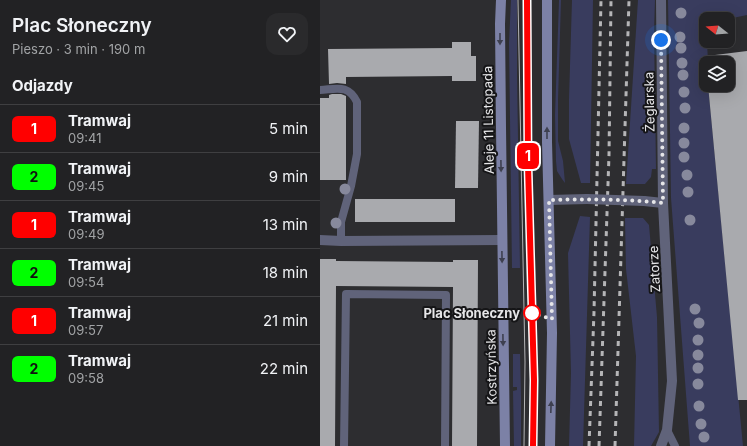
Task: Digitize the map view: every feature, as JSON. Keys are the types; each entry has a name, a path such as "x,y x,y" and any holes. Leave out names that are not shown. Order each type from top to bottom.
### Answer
{"main road":[{"name":"Aleje 11 Listopada","path":"501,0 502,240"},
{"path":"547,0 547,142 552,333 550,446"},
{"name":"Kostrzyńska","path":"502,240 505,446"}],"street":[{"name":"Żeglarska","path":"661,0 663,203"},
{"path":"549,200 587,199 663,203"},
{"name":"Zatorze","path":"661,446 667,430 672,381 663,203"},
{"path":"320,240 502,240"}],"lane":[{"path":"320,90 343,89 354,94 357,102 357,154 342,222 341,241"},
{"path":"344,446 346,294 446,295 445,446"},
{"path":"667,430 675,446"}],"shaded area":[{"path":"511,0 517,0 520,268 512,268 509,43"},
{"path":"559,0 561,0 558,141 563,161 565,183 557,171 556,161 555,115"},
{"path":"572,0 593,0 590,183 581,183 569,139"},
{"path":"638,0 655,0 656,169 652,169 651,177 645,184 626,184"},
{"path":"668,0 747,0 747,15 735,18 735,12 699,12 699,48 707,48 708,56 699,56 699,92 709,92 743,446 690,446 671,198"},
{"path":"580,216 590,217 583,446 569,446 571,373 568,253"},
{"path":"625,218 643,218 649,225 657,317 659,432 651,446 634,446 636,356 626,269"},
{"path":"513,354 520,354 521,446 514,446 513,391 517,390 517,387 513,387"}],"building":[{"path":"452,42 471,42 471,56 476,56 476,81 452,81 452,76 346,77 346,84 329,84 328,49 452,48"},
{"path":"747,51 747,400 738,400 709,92 735,92 735,56 707,56"},
{"path":"341,94 346,96 346,180 320,180 320,98 329,98 329,95"},
{"path":"456,121 479,121 478,188 455,188"},
{"path":"355,199 455,199 455,222 355,222"},
{"path":"320,259 336,259 336,261 453,262 453,260 478,260 477,446 452,446 453,287 336,286 335,446 320,446"}],"tram line":[{"path":"518,0 525,362 524,446"},
{"path":"527,0 533,354 533,446"},
{"name":"1","path":"527,0 528,165 534,380 533,446"}],"railway":[{"path":"589,446 594,312 601,0"},
{"path":"599,446 609,155 611,0"},
{"path":"615,446 629,0"}],"place":[{"name":"Plac Słoneczny","path":"532,313"}],"route":[{"path":"532,313 552,319 549,200 616,200 663,203 661,40"}]}
